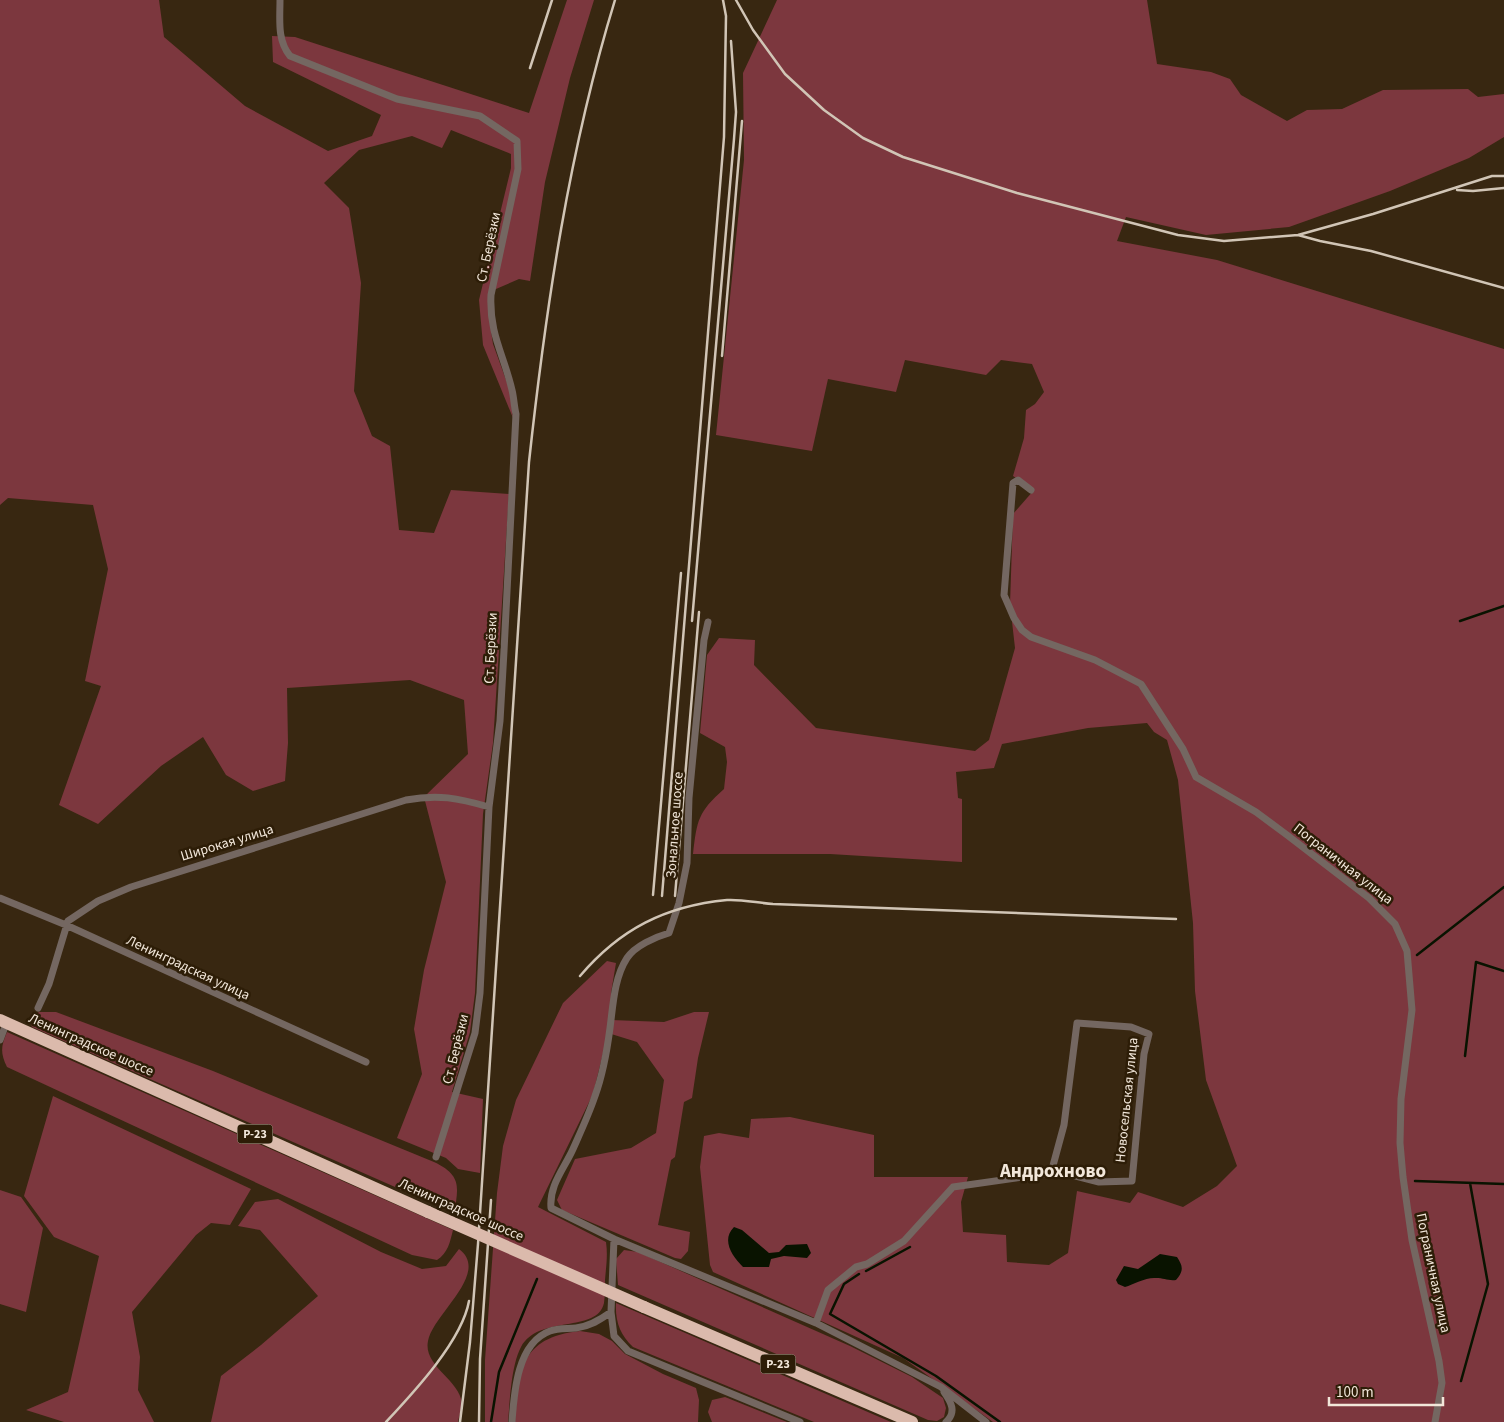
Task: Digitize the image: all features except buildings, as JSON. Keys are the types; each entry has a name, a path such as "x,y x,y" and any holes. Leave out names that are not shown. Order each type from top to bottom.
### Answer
{"highway":[{"name":"Ленинградское шоссе","path":"3,1022 428,1212 912,1422"}],"street":[{"name":"Ст. Берёзки","path":"280,0 281,39 284,48 290,56 397,99 480,116 517,141 518,169 491,295 492,324 496,343 512,391 516,414 500,721 489,807 480,993 476,1025 462,1077 436,1157"},
{"name":"Пограничная улица","path":"1031,490 1018,480 1013,483 1004,595 1022,630 1042,642 1095,660 1141,684 1183,750 1196,777 1256,812 1369,898 1387,914 1401,937 1407,951 1412,1010 1402,1081 1400,1143 1411,1231 1442,1383 1435,1422"},
{"name":"Зональное шоссе","path":"614,1240 551,1208 550,1198 596,1095 606,1055 614,998 623,965 628,956 637,949 657,937 669,933 679,903 687,864 689,798 704,640 708,631 708,622"},
{"name":"Широкая улица","path":"66,925 98,901 132,887 406,800 426,796 452,796 489,807"},
{"name":"Ленинградская улица","path":"0,898 66,925 366,1062"},
{"path":"38,1008 49,984 66,925"},
{"path":"0,1040 3,1022"},
{"name":"Новосельская улица","path":"1078,1023 1131,1027 1149,1034 1144,1054 1132,1182 1099,1182 1064,1173 1051,1173 1064,1125 1078,1023"},
{"path":"816,1323 828,1290 856,1267 867,1264 904,1241 953,1187 1051,1173"},
{"path":"800,1422 628,1351 614,1336 611,1312 614,1240 816,1323 941,1387 986,1422"},
{"path":"512,1422 518,1379 530,1346 540,1336 550,1330 594,1324 611,1312"},
{"path":"941,1387 952,1404 952,1412 946,1422"}],"shaded area":[{"path":"0,0 159,0 164,37 245,106 328,151 372,136 381,115 273,62 272,36 295,37 529,113 567,0 594,0 570,78 545,182 530,281 519,279 489,292 493,344 510,391 513,418 483,345 479,300 511,168 511,154 451,130 442,148 412,136 359,150 324,183 349,208 361,283 354,391 372,436 390,446 399,530 434,533 451,490 509,494 493,743 483,814 475,993 470,1032 452,1092 483,1099 480,1173 458,1169 446,1158 397,1138 422,1074 414,1029 424,970 446,882 424,797 468,754 464,700 410,680 287,688 288,743 285,781 253,791 226,775 203,737 161,766 98,824 59,805 101,686 85,681 108,569 93,505 8,498 0,505"},
{"path":"777,0 1147,0 1157,64 1211,72 1230,79 1241,95 1287,121 1307,110 1342,109 1383,90 1468,89 1478,97 1504,94 1504,137 1469,158 1390,191 1289,227 1206,235 1126,217 1117,241 1217,260 1504,349 1504,1422 993,1422 903,1358 713,1272 710,1265 700,1167 704,1136 719,1133 749,1138 751,1119 790,1117 874,1135 874,1177 968,1177 961,1202 963,1232 1006,1235 1007,1262 1049,1265 1068,1253 1077,1191 1130,1203 1138,1192 1183,1207 1217,1186 1237,1166 1206,1080 1195,991 1193,923 1178,780 1167,740 1154,732 1147,723 1088,728 1002,744 994,768 956,772 958,798 962,799 962,862 830,854 693,854 700,817 715,797 724,789 727,762 725,747 700,733 707,655 719,638 755,640 754,665 816,728 975,751 989,740 1015,648 1010,604 1013,514 1034,490 1013,476 1024,438 1026,410 1035,404 1044,392 1032,364 1001,360 986,375 905,360 896,392 828,379 812,451 716,435 744,160 743,73"},
{"path":"607,961 616,963 611,993 611,1020 664,1022 694,1012 709,1012 698,1058 692,1098 684,1102 675,1157 671,1160 658,1225 690,1232 688,1251 681,1259 675,1258 562,1210 557,1200 575,1159 631,1148 656,1133 664,1080 637,1042 608,1033 593,1094 538,1207 606,1242 604,1303 599,1312 591,1318 553,1327 529,1337 521,1347 515,1364 508,1422 485,1422 485,1360 497,1193 503,1146 516,1100 563,1003"},
{"path":"39,1012 56,1012 213,1071 434,1162 449,1172 456,1182 457,1195 454,1213 32,1027 30,1021"},
{"path":"7,1032 453,1230 448,1247 437,1260 412,1255 7,1067 2,1050"},
{"path":"53,1096 251,1189 230,1225 211,1223 196,1235 132,1312 140,1357 138,1390 154,1422 64,1422 26,1410 68,1392 99,1256 54,1237 24,1196"},
{"path":"0,1190 21,1197 43,1228 26,1312 0,1304"},
{"path":"278,1199 381,1252 422,1269 446,1266 459,1249 467,1259 468,1270 465,1282 432,1330 428,1341 428,1350 431,1358 459,1394 462,1408 458,1422 211,1422 221,1376 261,1345 318,1296 260,1230 238,1226 255,1202"},
{"path":"734,1227 742,1230 769,1253 779,1252 786,1245 807,1244 811,1253 807,1258 784,1256 771,1259 769,1267 743,1267 732,1253 728,1242 730,1232"},
{"path":"624,1250 638,1252 850,1346 912,1377 943,1398 946,1408 944,1417 937,1421 928,1420 618,1285 616,1259"},
{"path":"1160,1254 1177,1257 1179,1260 1181,1271 1176,1280 1152,1278 1125,1287 1118,1284 1116,1280 1124,1266 1138,1269"},
{"path":"616,1303 891,1422 814,1422 633,1347 619,1327 616,1316"},
{"path":"580,1331 599,1334 612,1341 625,1354 663,1374 696,1388 699,1400 698,1422 515,1422 519,1387 526,1360 534,1349 545,1341 560,1335"},
{"path":"725,1397 787,1422 712,1422 708,1412 712,1400"}],"waterway":[{"path":"1460,621 1504,606"},
{"path":"1417,955 1504,887"},
{"path":"1465,1056 1476,962 1504,971"},
{"path":"1415,1181 1504,1184"},
{"path":"1461,1381 1488,1284 1470,1183"},
{"path":"866,1271 910,1247"},
{"path":"859,1274 844,1284 830,1314 936,1376 1000,1422"},
{"path":"491,1422 499,1372 537,1279"}],"railway":[{"path":"530,68 552,0"},
{"path":"460,1422 470,1342 478,1244 529,462 543,345 561,229 585,114 615,0"},
{"path":"662,896 724,137 726,16 723,0"},
{"path":"736,0 753,30 785,74 824,110 863,138 903,157 1017,193 1178,235 1224,241 1298,235 1373,214 1492,176 1504,176"},
{"path":"692,621 736,112 731,41"},
{"path":"722,356 742,121"},
{"path":"1457,190 1473,191 1504,188"},
{"path":"1298,235 1371,251 1504,288"},
{"path":"653,895 681,573"},
{"path":"675,896 699,612"},
{"path":"580,976 611,945 645,923 664,914 684,908 727,900 773,904 1176,919"},
{"path":"479,1422 480,1359 491,1200"},
{"path":"386,1422 422,1382 447,1349 465,1316 469,1301"}],"district":[{"name":"Андрохново","path":"1053,1171"}]}
